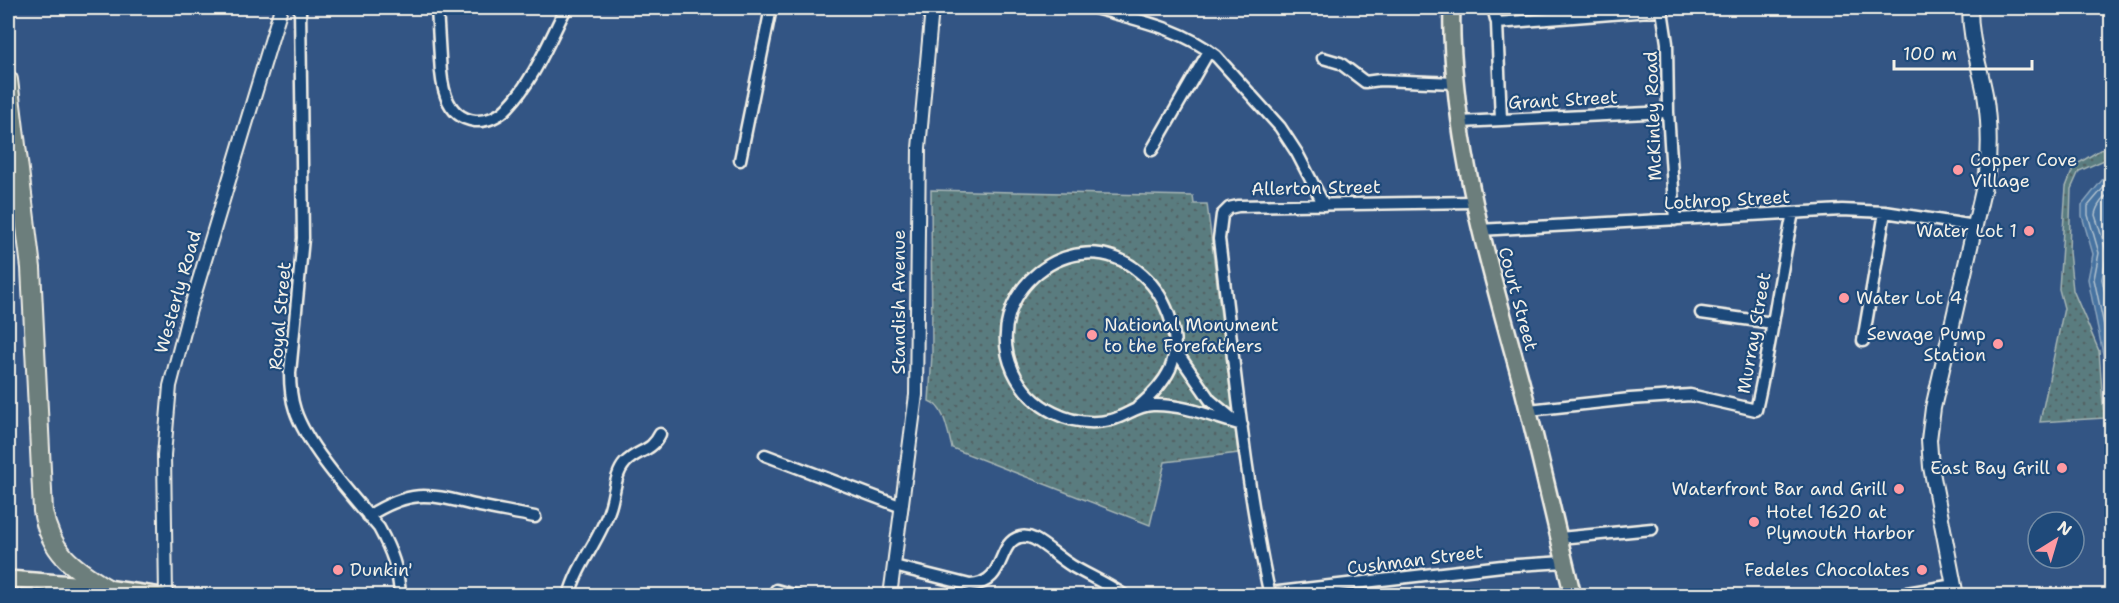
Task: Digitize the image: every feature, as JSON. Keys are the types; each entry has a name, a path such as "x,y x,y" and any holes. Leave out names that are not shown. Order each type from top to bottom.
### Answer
{"highway":[{"path":"8,80 30,259 45,525 54,545 67,561 106,588"}],"main road":[{"name":"Court Street","path":"1452,8 1455,83 1473,202 1529,410 1573,596"},
{"path":"1955,590 1931,466 1929,440 1937,389 1987,173 1989,138 1984,92 1972,40 1970,8"},
{"path":"8,579 106,588 161,596"}],"street":[{"name":"Westerly Road","path":"166,596 165,442 173,372 281,8"},
{"name":"Royal Street","path":"300,8 303,238 291,371 291,395 295,412 310,440 379,528 392,552 398,574 400,596"},
{"path":"437,8 440,76 447,102 453,110 464,117 482,121 500,114 526,84 566,8"},
{"path":"740,160 771,8"},
{"name":"Standish Avenue","path":"890,596 916,395 919,148 932,8"},
{"path":"1095,8 1167,29 1209,51 1229,69 1280,127 1297,153 1323,205"},
{"path":"1492,8 1497,23 1501,120"},
{"name":"McKinley Road","path":"1497,23 1662,10 1667,43 1668,112 1675,220"},
{"path":"1152,150 1209,51"},
{"path":"1323,58 1340,63 1365,82 1380,80 1455,83"},
{"name":"Grant Street","path":"1460,122 1668,112"},
{"name":"Allerton Street","path":"1270,594 1254,516 1218,239 1222,215 1229,208 1238,206 1473,202"},
{"name":"Lothrop Street","path":"1479,230 1842,210 1886,212 1975,226"},
{"path":"1863,341 1886,212"},
{"name":"Murray Street","path":"1529,410 1690,395 1756,410 1793,213"},
{"path":"1078,255 1117,258 1139,271 1157,292 1170,319 1174,348 1170,369 1162,383 1138,407 1111,420 1077,421 1059,416 1031,397 1020,384 1008,353 1008,327 1013,302 1038,272 1057,261 1078,255"},
{"path":"1701,313 1773,323"},
{"path":"1174,348 1210,399 1222,412 1242,425"},
{"path":"1138,407 1165,405 1184,408 1242,425"},
{"path":"569,596 576,572 607,519 620,472 625,463 648,450 656,443 660,434"},
{"path":"765,455 902,507"},
{"path":"368,516 401,499 426,495 450,498 535,517"},
{"path":"1560,538 1652,529"},
{"path":"894,566 970,585 980,584 987,581 993,574 1008,546 1014,540 1026,536 1032,537 1074,567 1125,596"},
{"name":"Cushman Street","path":"1270,594 1503,566 1565,562"},
{"path":"776,590 797,596"},
{"path":"1889,596 1955,590"}],"green space":[{"path":"2111,147 2111,157 2079,171 2071,189 2069,252 2073,290 2099,351 2104,418 2040,422 2064,308 2059,289 2066,187 2074,166 2100,150"},
{"path":"931,190 1193,196 1194,204 1207,204 1238,453 1165,462 1150,525 952,448 942,414 939,408 929,401 932,355"}],"water":[{"path":"2103,179 2112,180 2111,394 2088,279 2093,254 2082,216 2082,205"}],"place":[{"name":"Copper Cove Village","path":"1958,170"},
{"name":"Water Lot 1","path":"2029,231"},
{"name":"Water Lot 4","path":"1844,298"},
{"name":"National Monument to the Forefathers","path":"1092,335"},
{"name":"Sewage Pump Station","path":"1998,344"},
{"name":"East Bay Grill","path":"2062,468"},
{"name":"Waterfront Bar and Grill","path":"1899,489"},
{"name":"Hotel 1620 at Plymouth Harbor","path":"1754,522"},
{"name":"Dunkin'","path":"338,570"},
{"name":"Fedeles Chocolates","path":"1922,570"}]}
